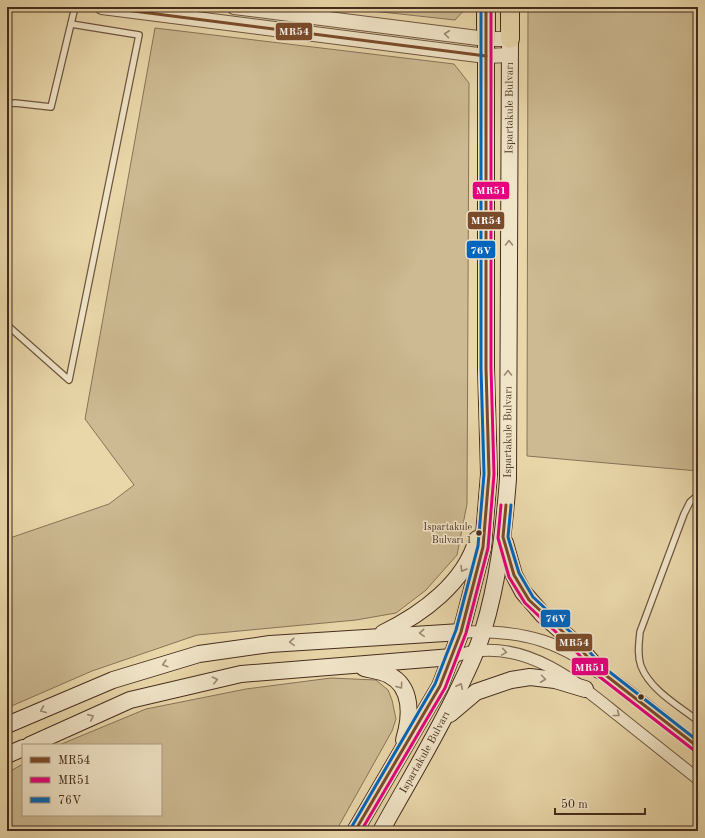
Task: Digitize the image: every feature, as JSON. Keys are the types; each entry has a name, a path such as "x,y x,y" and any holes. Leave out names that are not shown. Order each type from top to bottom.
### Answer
{"main road":[{"name":"Ispartakule Bulvarı","path":"355,831 426,713 440,686 461,632 483,547 489,493 486,368 486,7"},
{"name":"Ispartakule Bulvarı","path":"381,831 445,717 476,651 483,632 498,571 503,537 508,479 510,7"},
{"path":"374,637 407,622 456,580 474,550 489,493"},
{"path":"503,537 514,575 522,592 543,615 576,645 599,670"},
{"path":"7,725 113,680 199,654 270,644 461,632"},
{"path":"32,744 130,700 241,674 452,657"},
{"path":"353,665 388,674 399,683 408,698 409,723 397,759"},
{"path":"445,717 476,692 511,680 530,677 555,680 585,689"},
{"path":"7,756 22,748"}],"street":[{"path":"102,7 160,11 486,48 510,47"},
{"path":"234,7 486,48"},
{"path":"461,632 483,632 524,636 543,641 571,654 599,670 698,746"},
{"path":"452,657 476,651 500,652 524,656 553,668 585,689 698,779"}],"lane":[{"path":"7,104 15,102 51,107 75,7"},
{"path":"7,325 68,380 139,35 71,24"},
{"path":"698,495 690,502 684,514 640,632 638,650 640,665 648,678 698,721"}],"shaded area":[{"path":"336,7 467,7 455,20"},
{"path":"528,7 698,7 698,471 527,456"},
{"path":"155,28 454,64 469,83 467,504 457,555 426,590 396,613 356,620 197,635 92,671 7,708 7,539 109,504 134,485 85,419"},
{"path":"331,678 376,680 388,690 396,719 392,731 336,831 7,831 7,773 22,765 22,816 162,816 162,744 61,744 146,709 246,689"}],"transit line":[{"name":"MR54","path":"102,7 486,56"},
{"name":"76V","path":"351,828 435,684 456,630 478,546 484,474 481,368 481,7"},
{"name":"MR54","path":"355,831 440,686 461,632 483,547 489,474 486,368 486,7"},
{"name":"MR51","path":"361,831 445,688 466,633 488,548 494,474 491,368 491,7"},
{"name":"MR51","path":"501,505 498,538 509,577 525,603 573,648 596,674 695,751"},
{"name":"MR54","path":"506,505 503,537 514,575 529,600 577,645 599,670 698,747"},
{"name":"76V","path":"511,505 508,537 519,573 533,597 580,641 602,666 698,741"}],"place":[{"name":"Ispartakule Bulvarı 1","path":"479,533"}]}
